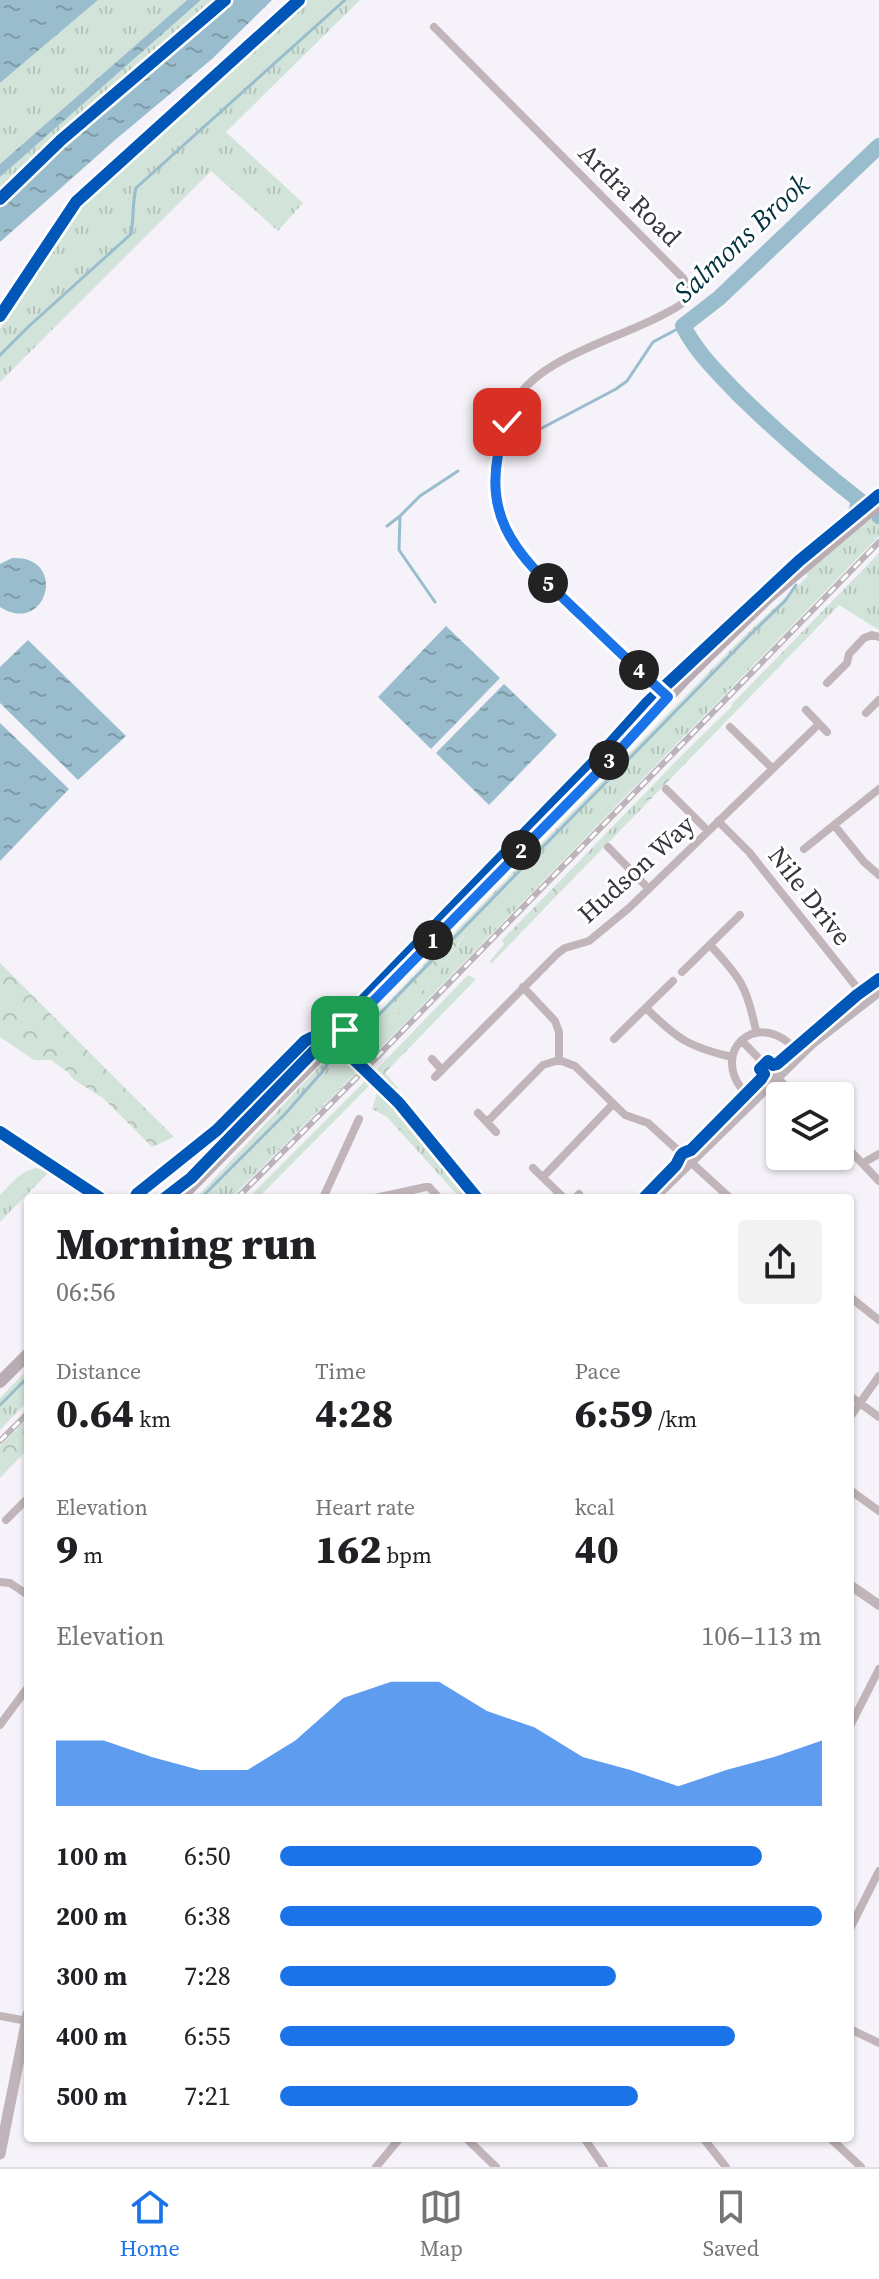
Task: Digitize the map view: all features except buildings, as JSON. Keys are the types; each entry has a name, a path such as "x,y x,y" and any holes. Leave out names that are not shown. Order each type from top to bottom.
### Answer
{"main road":[{"path":"184,1194 615,755 668,697 768,598 879,504"},
{"path":"657,1194 812,1043 879,991"},
{"path":"0,1382 24,1358"},
{"path":"0,2154 2,2131 24,2031"}],"street":[{"name":"Ardra Road","path":"434,27 683,278 691,291 683,302 657,318 572,355 530,384 512,407 497,464 499,511 514,545 524,559 668,697"},
{"path":"827,683 847,663 849,654 864,638 872,635 879,637"},
{"path":"866,713 879,700"},
{"path":"806,710 827,732"},
{"name":"Hudson Way","path":"435,1077 561,950 589,941 629,908 819,724"},
{"path":"730,727 772,768"},
{"path":"666,789 708,831"},
{"path":"804,849 879,789"},
{"name":"Nile Drive","path":"718,821 749,852 867,1000"},
{"path":"834,825 864,862 879,875"},
{"path":"608,847 649,889"},
{"path":"682,972 740,915"},
{"path":"710,945 740,980 749,998 756,1031"},
{"path":"614,1039 673,981"},
{"path":"523,987 555,1021 559,1032 559,1060"},
{"path":"646,1008 685,1042 732,1057"},
{"path":"741,1088 733,1076 732,1057 742,1041 756,1031 776,1034 789,1043"},
{"path":"139,1194 217,1130 305,1041 323,1035 336,1042 399,1103 474,1194"},
{"path":"742,1041 781,1082"},
{"path":"432,1059 442,1070"},
{"path":"487,1122 543,1065 559,1060 575,1066 625,1115 646,1121 726,1194"},
{"path":"543,1177 613,1104"},
{"path":"478,1113 496,1132"},
{"path":"325,1194 359,1119"},
{"path":"0,1132 94,1194"},
{"path":"854,1154 879,1181"},
{"path":"863,1163 879,1154"},
{"path":"533,1168 560,1194"},
{"path":"401,1194 429,1187 435,1194"},
{"path":"854,1300 879,1320"},
{"path":"854,1411 879,1376"},
{"path":"854,1399 879,1417"},
{"path":"854,1493 879,1511"},
{"path":"6,1520 24,1502"},
{"path":"0,1582 10,1583 24,1592"},
{"path":"854,1588 879,1605"},
{"path":"854,1718 879,1669"},
{"path":"0,1725 24,1692"},
{"path":"854,1921 879,1871"},
{"path":"0,2016 24,2017"},
{"path":"854,2031 879,2043"},
{"path":"376,2167 397,2142"},
{"path":"470,2142 496,2167"},
{"path":"587,2142 604,2167"},
{"path":"706,2142 726,2167"},
{"path":"834,2142 861,2167"}],"green space":[{"path":"98,0 187,0 0,164 0,83"},
{"path":"201,0 227,0 0,201 0,177"},
{"path":"306,0 360,0 226,132 303,203 278,231 211,171 0,382 0,329 69,219"},
{"path":"879,512 879,536 366,1063 353,1050 374,1038 432,982 464,936 459,928 740,640 808,576 806,573"},
{"path":"879,553 879,630 839,605 780,666 773,666 734,706 731,705"},
{"path":"773,666 780,666 645,805 646,799 678,765 682,755"},
{"path":"682,755 679,765 646,799 645,805 567,885 558,883"},
{"path":"558,883 567,885 491,964 490,961 504,944 502,940"},
{"path":"459,928 464,935 432,982 374,1038 353,1050 342,1042 374,1017"},
{"path":"0,963 174,1137 152,1147 104,1099 73,1079 68,1072 51,1060 34,1060 0,1037"},
{"path":"468,975 476,979 385,1073 398,1088 394,1089 375,1071"},
{"path":"342,1042 348,1045 334,1063 339,1065 345,1059 358,1071 235,1194 200,1194"},
{"path":"367,1079 372,1083 262,1194 252,1194"},
{"path":"378,1090 463,1194 456,1194 387,1117 372,1109"},
{"path":"36,1168 49,1172 24,1194 0,1222 0,1195 20,1175"},
{"path":"24,1373 24,1405 0,1430 0,1398"},
{"path":"24,1422 24,1453 0,1478 0,1446"}],"water":[{"path":"0,0 98,0 0,83"},
{"path":"187,0 201,0 0,177 0,164"},
{"path":"233,0 272,0 212,59 0,242 0,204"},
{"path":"12,558 30,560 41,569 46,580 45,593 30,612 16,613 0,607 0,564"},
{"path":"446,626 500,678 431,749 378,697"},
{"path":"28,640 126,736 78,780 0,703 0,667"},
{"path":"504,684 557,735 489,805 436,753"},
{"path":"0,723 69,789 0,861"}],"waterway":[{"path":"0,355 131,234 136,188 345,0"},
{"name":"Salmons Brook","path":"863,503 798,450 737,393 701,354 683,326 719,298 879,146"},
{"path":"508,446 616,389 627,381 653,342 683,326"},
{"path":"435,602 399,550 400,516 420,496 458,471"},
{"path":"806,552 849,513 854,496"},
{"path":"387,526 400,516"},
{"path":"205,1194 285,1114 339,1048 368,1026 785,601 796,585"},
{"path":"0,1405 24,1381"}],"railway":[{"path":"241,1194 879,542"},
{"path":"0,1441 24,1417"}],"cycle path":[{"path":"0,199 61,140 225,0"},
{"path":"0,316 76,202 299,0"},
{"path":"170,1194 191,1178 592,764 647,703 799,561 879,495"},
{"path":"648,1194 676,1165 681,1155 691,1150 761,1079 764,1074 760,1069 768,1061 777,1064 879,979"},
{"path":"137,1194 217,1130 305,1041 321,1036 336,1042 399,1103 474,1194"},
{"path":"0,1132 94,1194"}],"route":[{"path":"345,1030 668,697 540,575 514,545 499,511 496,487 497,464 507,422"}]}
